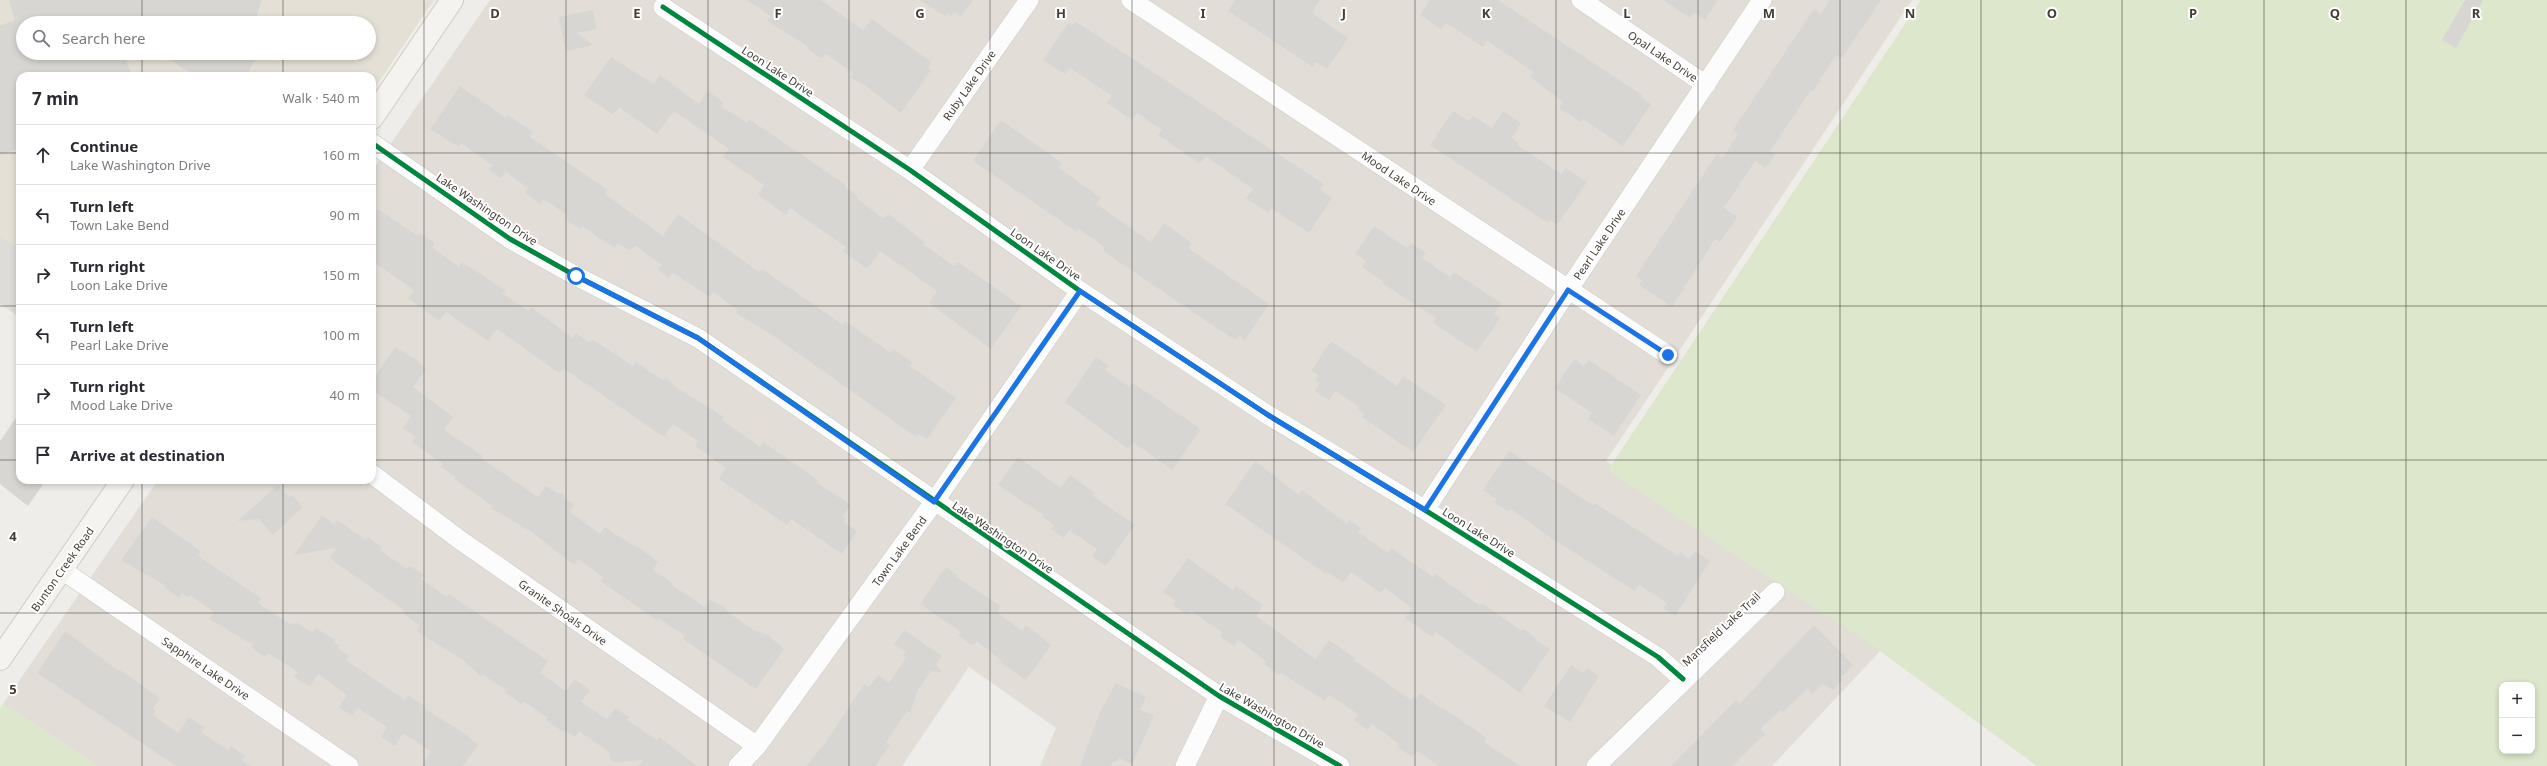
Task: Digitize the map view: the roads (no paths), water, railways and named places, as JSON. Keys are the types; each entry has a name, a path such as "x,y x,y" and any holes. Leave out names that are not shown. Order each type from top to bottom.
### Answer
{"street":[{"path":"376,112 452,0"},
{"name":"Ruby Lake Drive","path":"910,170 1029,0"},
{"name":"Mood Lake Drive","path":"1131,0 1668,355"},
{"name":"Opal Lake Drive","path":"1581,0 1706,85"},
{"name":"Pearl Lake Drive","path":"1425,510 1568,290 1762,0"},
{"name":"Loon Lake Drive","path":"663,7 910,170 1080,291 1268,415 1425,510 1658,657 1683,679"},
{"name":"Lake Washington Drive","path":"376,146 510,239 576,276 698,338 934,502 1219,696 1340,766"},
{"name":"Town Lake Bend","path":"738,766 758,746 934,502 1080,291"},
{"name":"Granite Shoals Drive","path":"376,477 466,545 758,746"},
{"name":"Bunton Creek Road","path":"0,659 121,484"},
{"name":"Sapphire Lake Drive","path":"62,570 349,766"},
{"name":"Mansfield Lake Trail","path":"1596,766 1683,679 1775,592"},
{"path":"1185,766 1219,696"}]}
